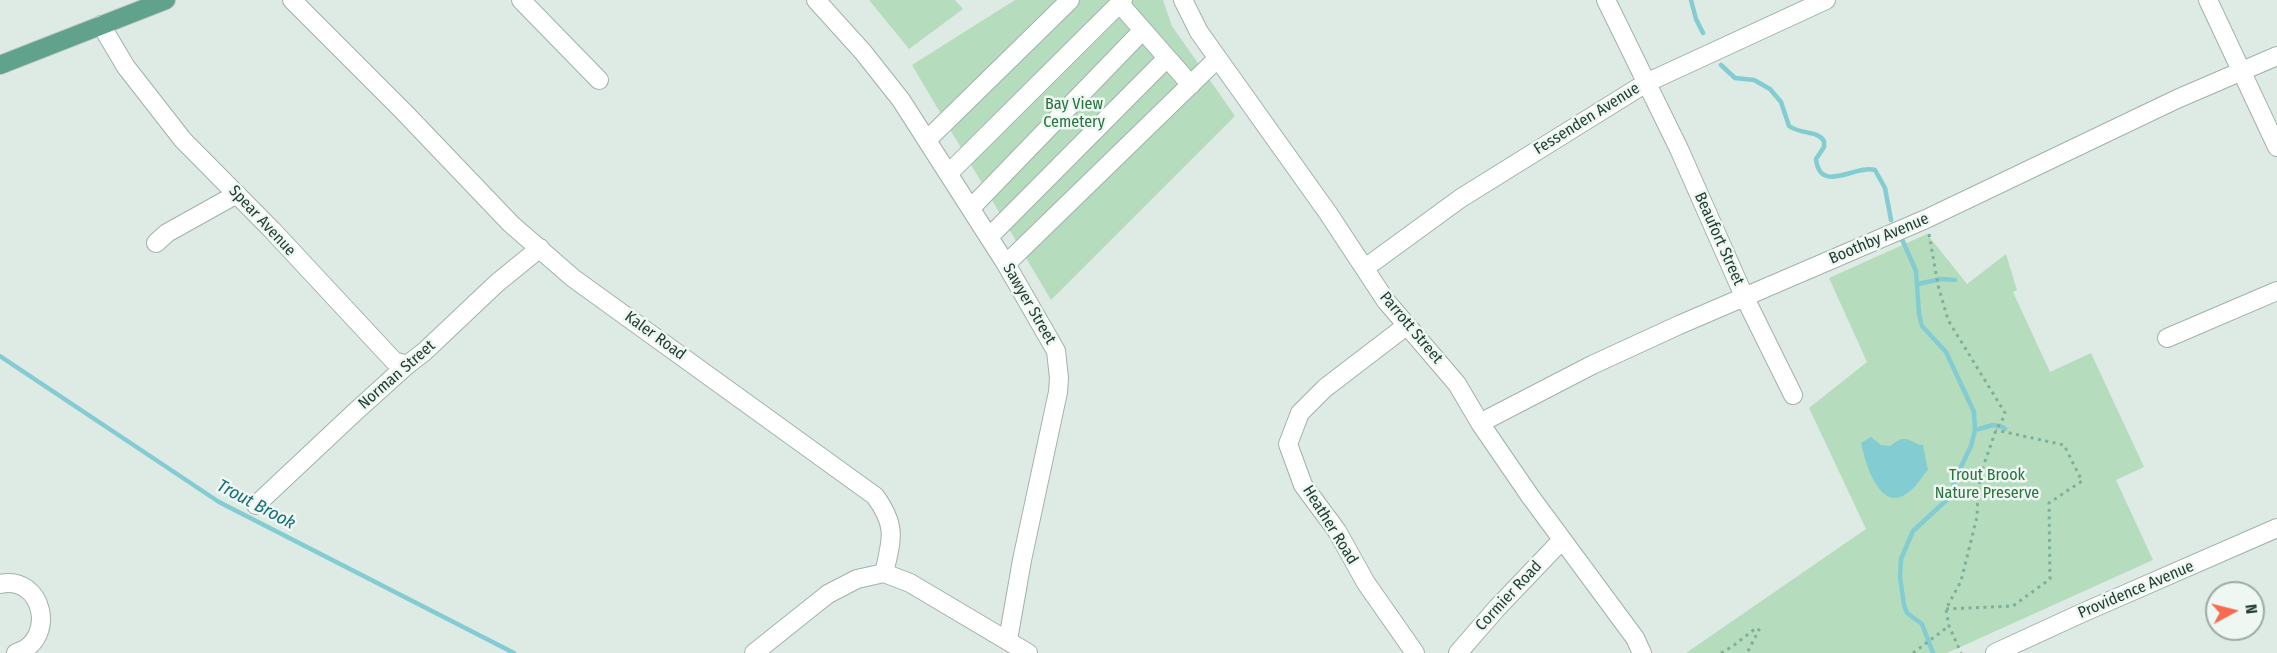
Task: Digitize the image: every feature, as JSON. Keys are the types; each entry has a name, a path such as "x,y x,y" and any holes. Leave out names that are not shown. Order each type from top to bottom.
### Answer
{"main road":[{"path":"0,65 166,0"}],"street":[{"name":"Kaler Road","path":"292,0 511,224 573,278 875,496 888,514 891,530 884,573"},
{"path":"521,0 599,80"},
{"name":"Sawyer Street","path":"816,0 870,60 928,139 1051,338 1056,351 1059,378 1050,434 1022,560 1008,640"},
{"path":"928,139 1070,0"},
{"name":"Parrott Street","path":"1183,0 1199,32 1217,60 1328,213 1386,301 1457,384 1480,423 1629,630 1642,653"},
{"name":"Beaufort Street","path":"1606,0 1679,149 1744,296 1793,395"},
{"name":"Fessenden Avenue","path":"1365,268 1461,198 1646,82 1826,0"},
{"path":"2208,0 2277,147"},
{"path":"949,173 1122,2 1191,85"},
{"name":"Spear Avenue","path":"101,25 126,67 183,140 394,361 407,365"},
{"path":"971,208 1143,30"},
{"name":"Boothby Avenue","path":"1480,423 1592,366 1744,296 1926,219 2177,99 2277,56"},
{"path":"989,237 1167,58"},
{"path":"1006,264 1217,60"},
{"path":"156,243 167,233 237,194"},
{"name":"Norman Street","path":"256,505 497,283 540,248"},
{"path":"2167,338 2277,291"},
{"name":"Heather Road","path":"1406,326 1325,388 1300,413 1288,444 1304,485 1337,531 1365,583 1415,653"},
{"name":"Providence Avenue","path":"1995,653 2277,528"},
{"name":"Cormier Road","path":"1458,653 1562,540"},
{"path":"754,653 828,594 857,579 884,573 910,583 1028,653"},
{"path":"0,584 7,582 22,586 34,596 41,608 42,622 38,637 26,649 16,653"}],"path":[{"path":"1926,219 1938,285 1948,320 2003,408 2004,417 1996,430 1982,470 1977,517 1961,581 1946,609 1949,626 1961,653"},
{"path":"1946,609 2013,606 2050,579 2049,503 2082,481 2064,445 1996,430"},
{"path":"1914,653 1949,626"},
{"path":"1721,653 1734,646 1756,628 1759,630 1747,653"}],"green space":[{"path":"869,0 955,0 963,9 909,49"},
{"name":"Bay View Cemetery","path":"1015,0 1163,0 1172,26 1235,116 1051,300 912,65"},
{"name":"Trout Brook Nature Preserve","path":"1927,234 1967,284 2006,254 2017,290 2013,292 2050,372 2091,353 2144,467 2116,480 2153,560 1947,653 1686,653 1866,529 1809,408 1867,362 1829,278"}],"water":[{"path":"1871,437 1881,445 1890,446 1906,439 1923,445 1928,470 1910,491 1899,497 1890,497 1876,484 1870,473 1861,443"}],"waterway":[{"name":"Trout Brook","path":"1691,0 1703,33"},
{"name":"Trout Brook","path":"1721,65 1735,78 1754,80 1770,89 1781,102 1789,126 1817,135 1824,141 1824,147 1816,159 1819,170 1824,175 1831,177 1867,169 1875,170 1885,188 1891,220"},
{"name":"Trout Brook","path":"1901,237 1916,271 1922,326 1946,352 1974,412 1975,430 1971,446 1955,479 1951,496 1913,531 1901,559 1900,577 1904,605 1907,613 1922,624 1933,653"},
{"path":"1918,284 1941,279 1955,280"},
{"name":"Trout Brook","path":"0,356 219,502 514,653"},
{"path":"1975,430 1993,425 2005,429"}]}
